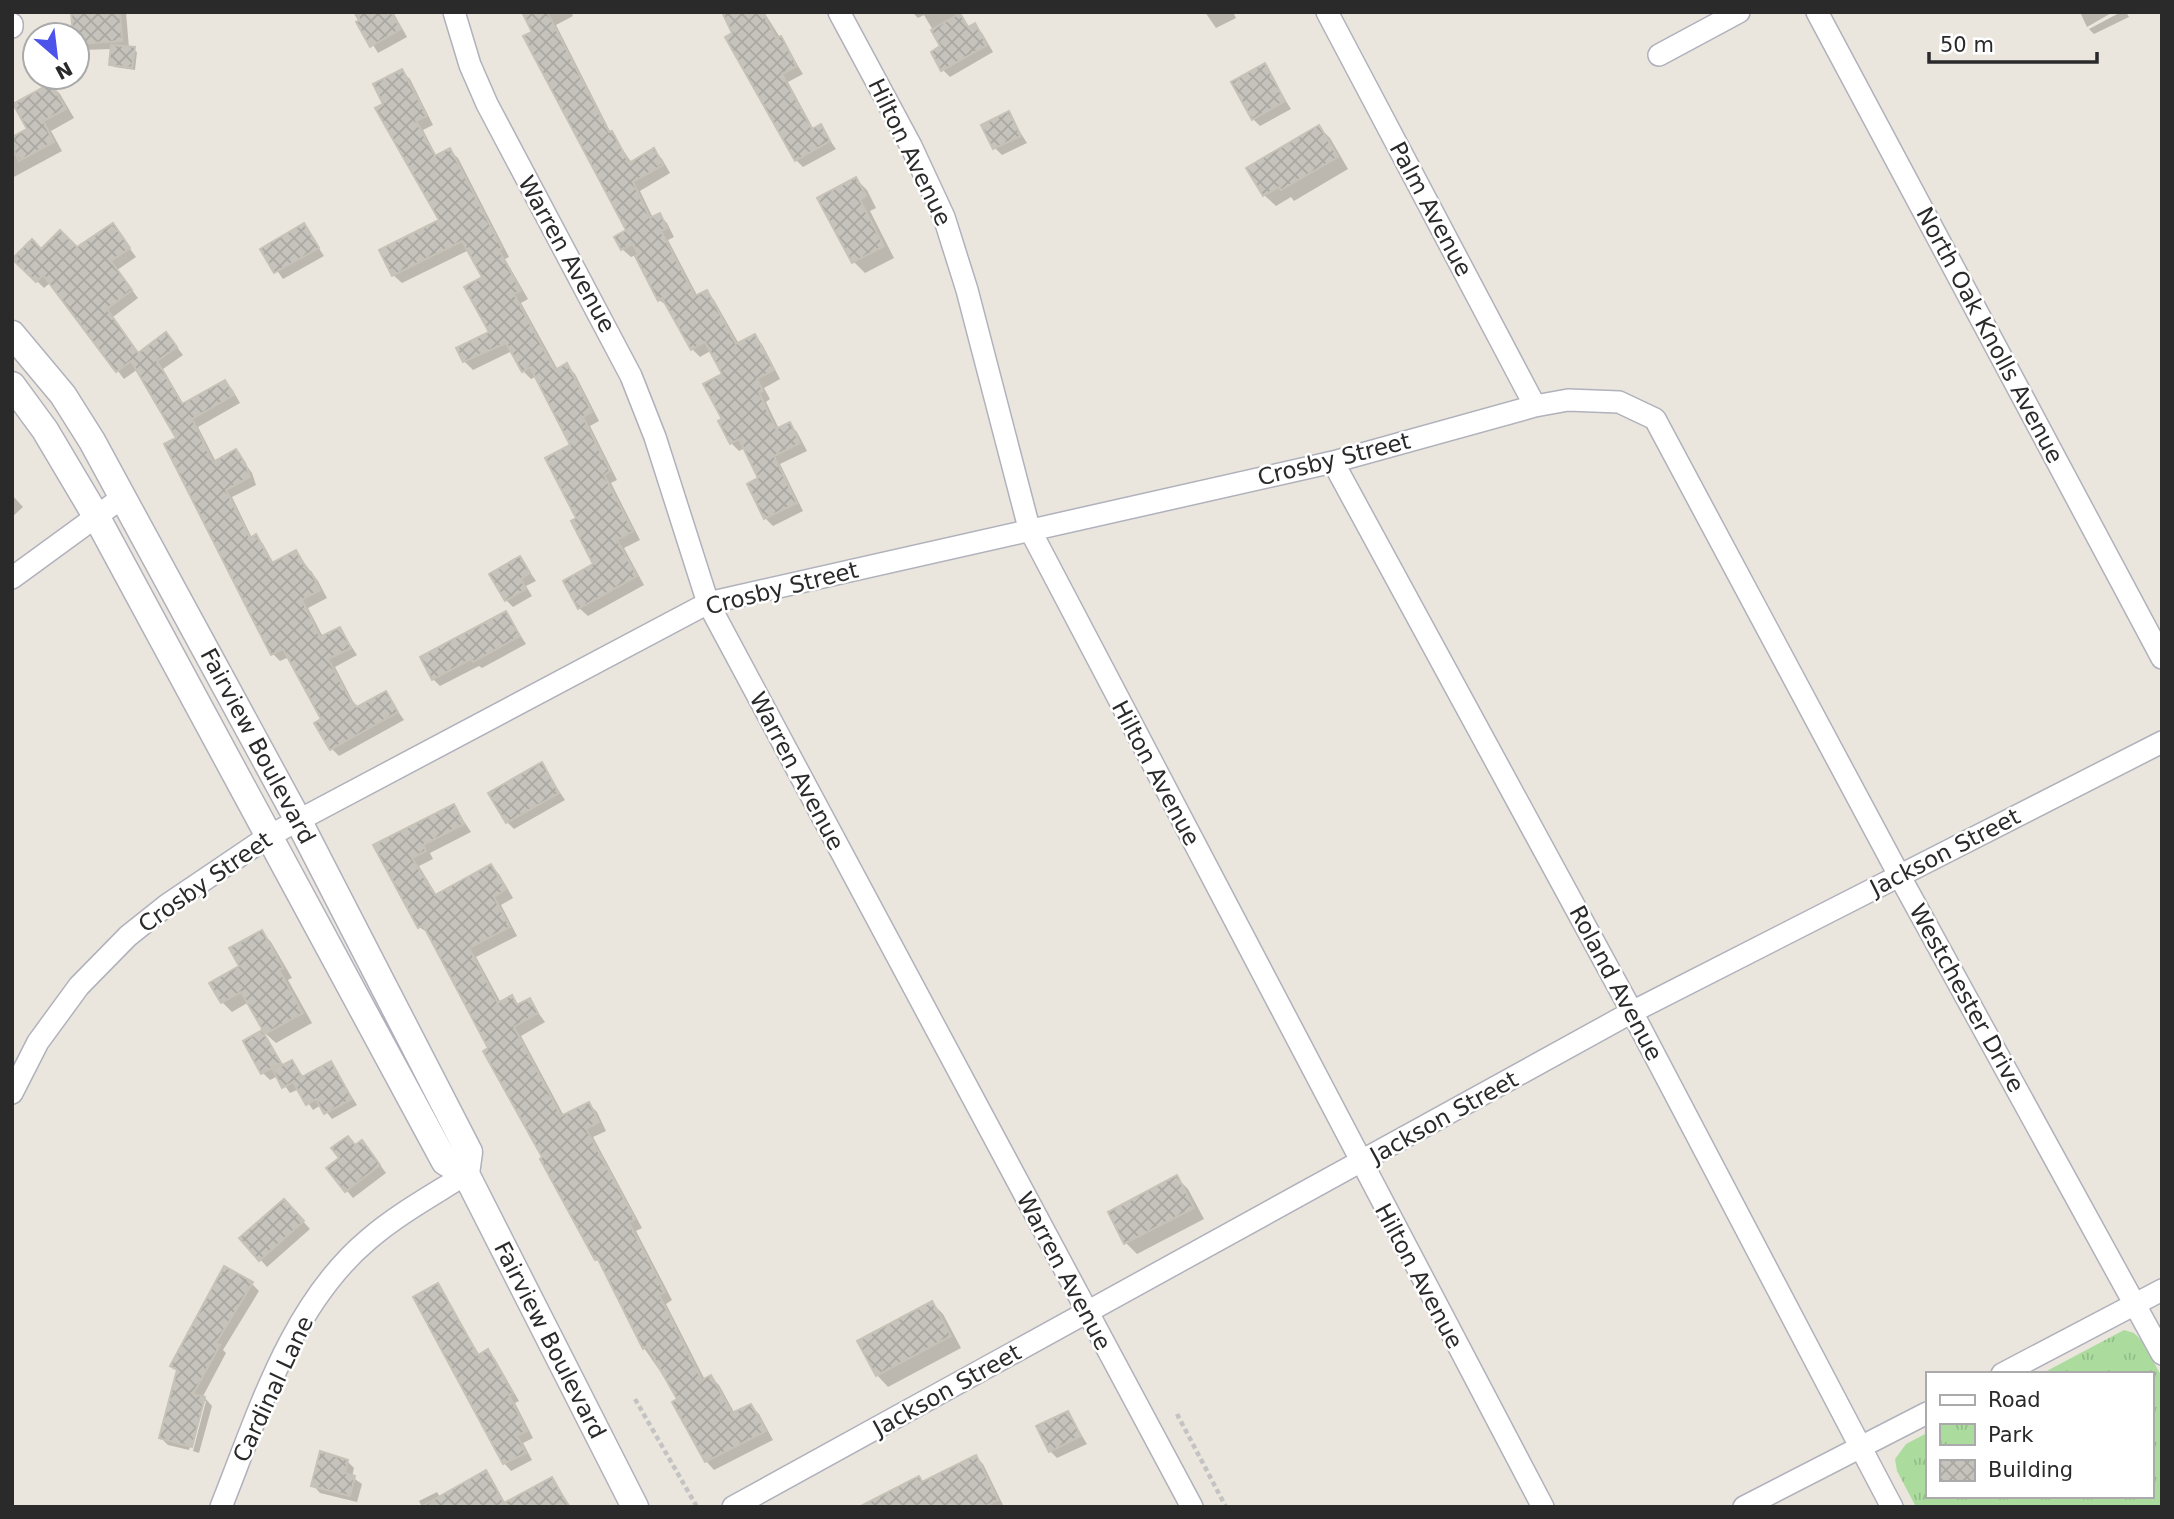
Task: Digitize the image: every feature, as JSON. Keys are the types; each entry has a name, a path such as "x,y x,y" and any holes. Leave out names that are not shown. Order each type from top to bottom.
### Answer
{"street":[{"name":"Warren Avenue","path":"454,12 470,65 487,104 631,376 655,437 708,603 1192,1507"},
{"name":"Hilton Avenue","path":"839,12 911,146 944,217 967,290 1029,528 1360,1164 1543,1507"},
{"name":"Palm Avenue","path":"1327,12 1535,406"},
{"path":"1659,55 1740,12"},
{"name":"North Oak Knolls Avenue","path":"1817,12 2162,657"},
{"name":"Fairview Boulevard","path":"12,334 63,395 123,497 298,820 469,1152 466,1174"},
{"name":"Fairview Boulevard","path":"12,385 45,430 96,516 445,1162 466,1174 635,1507"},
{"name":"Crosby Street","path":"12,1093 38,1042 79,986 128,936 167,905 269,836 708,603 1029,528 1333,462 1535,406 1568,400 1619,402 1655,419"},
{"name":"Westchester Drive","path":"1655,419 1899,874 2162,1354"},
{"name":"Roland Avenue","path":"1333,462 1632,1012 1892,1507"},
{"path":"12,578 123,497"},
{"name":"Jackson Street","path":"733,1507 1632,1012 2162,741"},
{"name":"Cardinal Lane","path":"221,1507 294,1333 317,1299 368,1240 466,1174"},
{"path":"2006,1372 2162,1290"},
{"path":"1744,1507 1926,1414"}],"path":[{"path":"635,1399 697,1507"},
{"path":"1177,1413 1226,1507"}],"green space":[{"path":"2124,1330 2134,1333 2142,1341 2162,1377 2162,1507 1916,1507 1897,1471 1895,1459 1906,1444 1926,1434 1926,1498 2153,1498 2153,1372 2045,1372"}],"building":[{"path":"71,12 120,12 122,41 91,43 91,21 72,21"},
{"path":"355,12 391,12 401,29 370,47 356,22 360,20"},
{"path":"522,12 547,12 609,132 612,131 629,163 654,148 663,165 633,182 650,218 660,213 667,228 661,231 695,296 707,290 736,344 755,334 774,370 757,379 763,391 759,393 776,429 790,422 800,443 774,456 797,503 764,519 747,484 758,478 739,439 730,444 718,421 722,419 703,384 722,374 705,342 691,350 662,298 658,301 635,256 638,254 633,244 621,250 614,237 626,230 523,36 532,32"},
{"path":"722,12 763,12 776,38 781,36 797,66 782,74 812,129 821,124 830,141 795,161 725,37 732,33"},
{"path":"960,13 968,27 975,23 987,45 941,71 931,52 940,46 931,30"},
{"path":"111,45 135,47 132,68 109,65"},
{"path":"1265,63 1285,101 1252,120 1231,82"},
{"path":"402,69 427,116 416,121 435,156 450,148 502,248 499,250 521,291 514,294 555,370 567,363 592,412 583,417 610,471 604,475 633,531 617,540 637,576 578,609 563,581 593,564 571,521 576,518 545,458 570,445 530,367 522,372 506,343 463,362 456,348 489,332 464,287 482,277 462,241 392,276 379,250 439,220 375,108 383,104 373,84"},
{"path":"37,91 56,91 66,109 43,121 54,142 19,161 12,148 12,137 27,129 13,104"},
{"path":"1009,111 1021,136 993,149 981,125"},
{"path":"1319,125 1338,157 1281,190 1279,187 1263,196 1246,168"},
{"path":"856,177 866,196 860,200 884,246 852,263 817,198"},
{"path":"113,223 130,248 111,261 132,290 107,309 138,353 166,332 177,347 157,361 182,404 225,380 234,395 192,419 213,462 236,449 245,463 250,477 226,490 250,538 256,534 272,563 296,550 309,573 311,572 320,590 302,600 320,637 340,627 351,648 328,659 351,701 357,707 386,691 398,712 330,750 314,723 321,719 283,649 271,655 251,616 164,444 176,438 131,361 116,372 43,275 36,282 12,259 32,239 41,249 60,230 77,247"},
{"path":"304,223 319,248 274,273 260,249"},
{"path":"520,556 530,573 521,579 526,589 505,601 489,574"},
{"path":"506,611 520,636 473,662 471,659 432,680 420,657"},
{"path":"542,762 559,793 506,823 488,793"},
{"path":"454,804 464,824 423,845 426,851 412,858 435,895 491,864 506,889 494,897 510,927 469,948 498,1003 512,995 517,1005 530,998 538,1013 514,1027 561,1116 589,1102 599,1122 586,1129 635,1219 629,1223 665,1292 659,1295 702,1380 711,1375 732,1413 751,1404 766,1431 705,1462 672,1402 677,1399 647,1346 643,1349 598,1259 595,1260 483,1051 488,1048 423,925 418,928 373,845"},
{"path":"262,930 283,968 279,970 303,1013 265,1034 241,992 221,1003 209,983 239,966 229,948"},
{"path":"262,1030 281,1063 261,1074 243,1041"},
{"path":"292,1060 302,1077 331,1061 352,1099 324,1114 316,1099 306,1105 293,1082 282,1088 273,1070"},
{"path":"348,1136 355,1145 362,1140 380,1165 345,1192 326,1168 339,1158 331,1148"},
{"path":"1177,1175 1194,1208 1124,1244 1108,1212"},
{"path":"284,1199 304,1221 259,1261 239,1238"},
{"path":"224,1266 253,1282 216,1343 220,1345 193,1394 205,1397 192,1447 159,1438 177,1370 170,1366"},
{"path":"438,1283 478,1355 488,1349 513,1393 509,1395 527,1431 517,1436 526,1453 503,1464 413,1297"},
{"path":"932,1301 951,1336 876,1376 857,1341"},
{"path":"1068,1411 1081,1436 1049,1452 1036,1426"},
{"path":"320,1451 348,1460 345,1473 355,1476 350,1496 311,1486"},
{"path":"976,1455 998,1500 984,1507 859,1507 919,1476 922,1482"},
{"path":"486,1470 504,1503 552,1477 569,1507 421,1507"}]}
